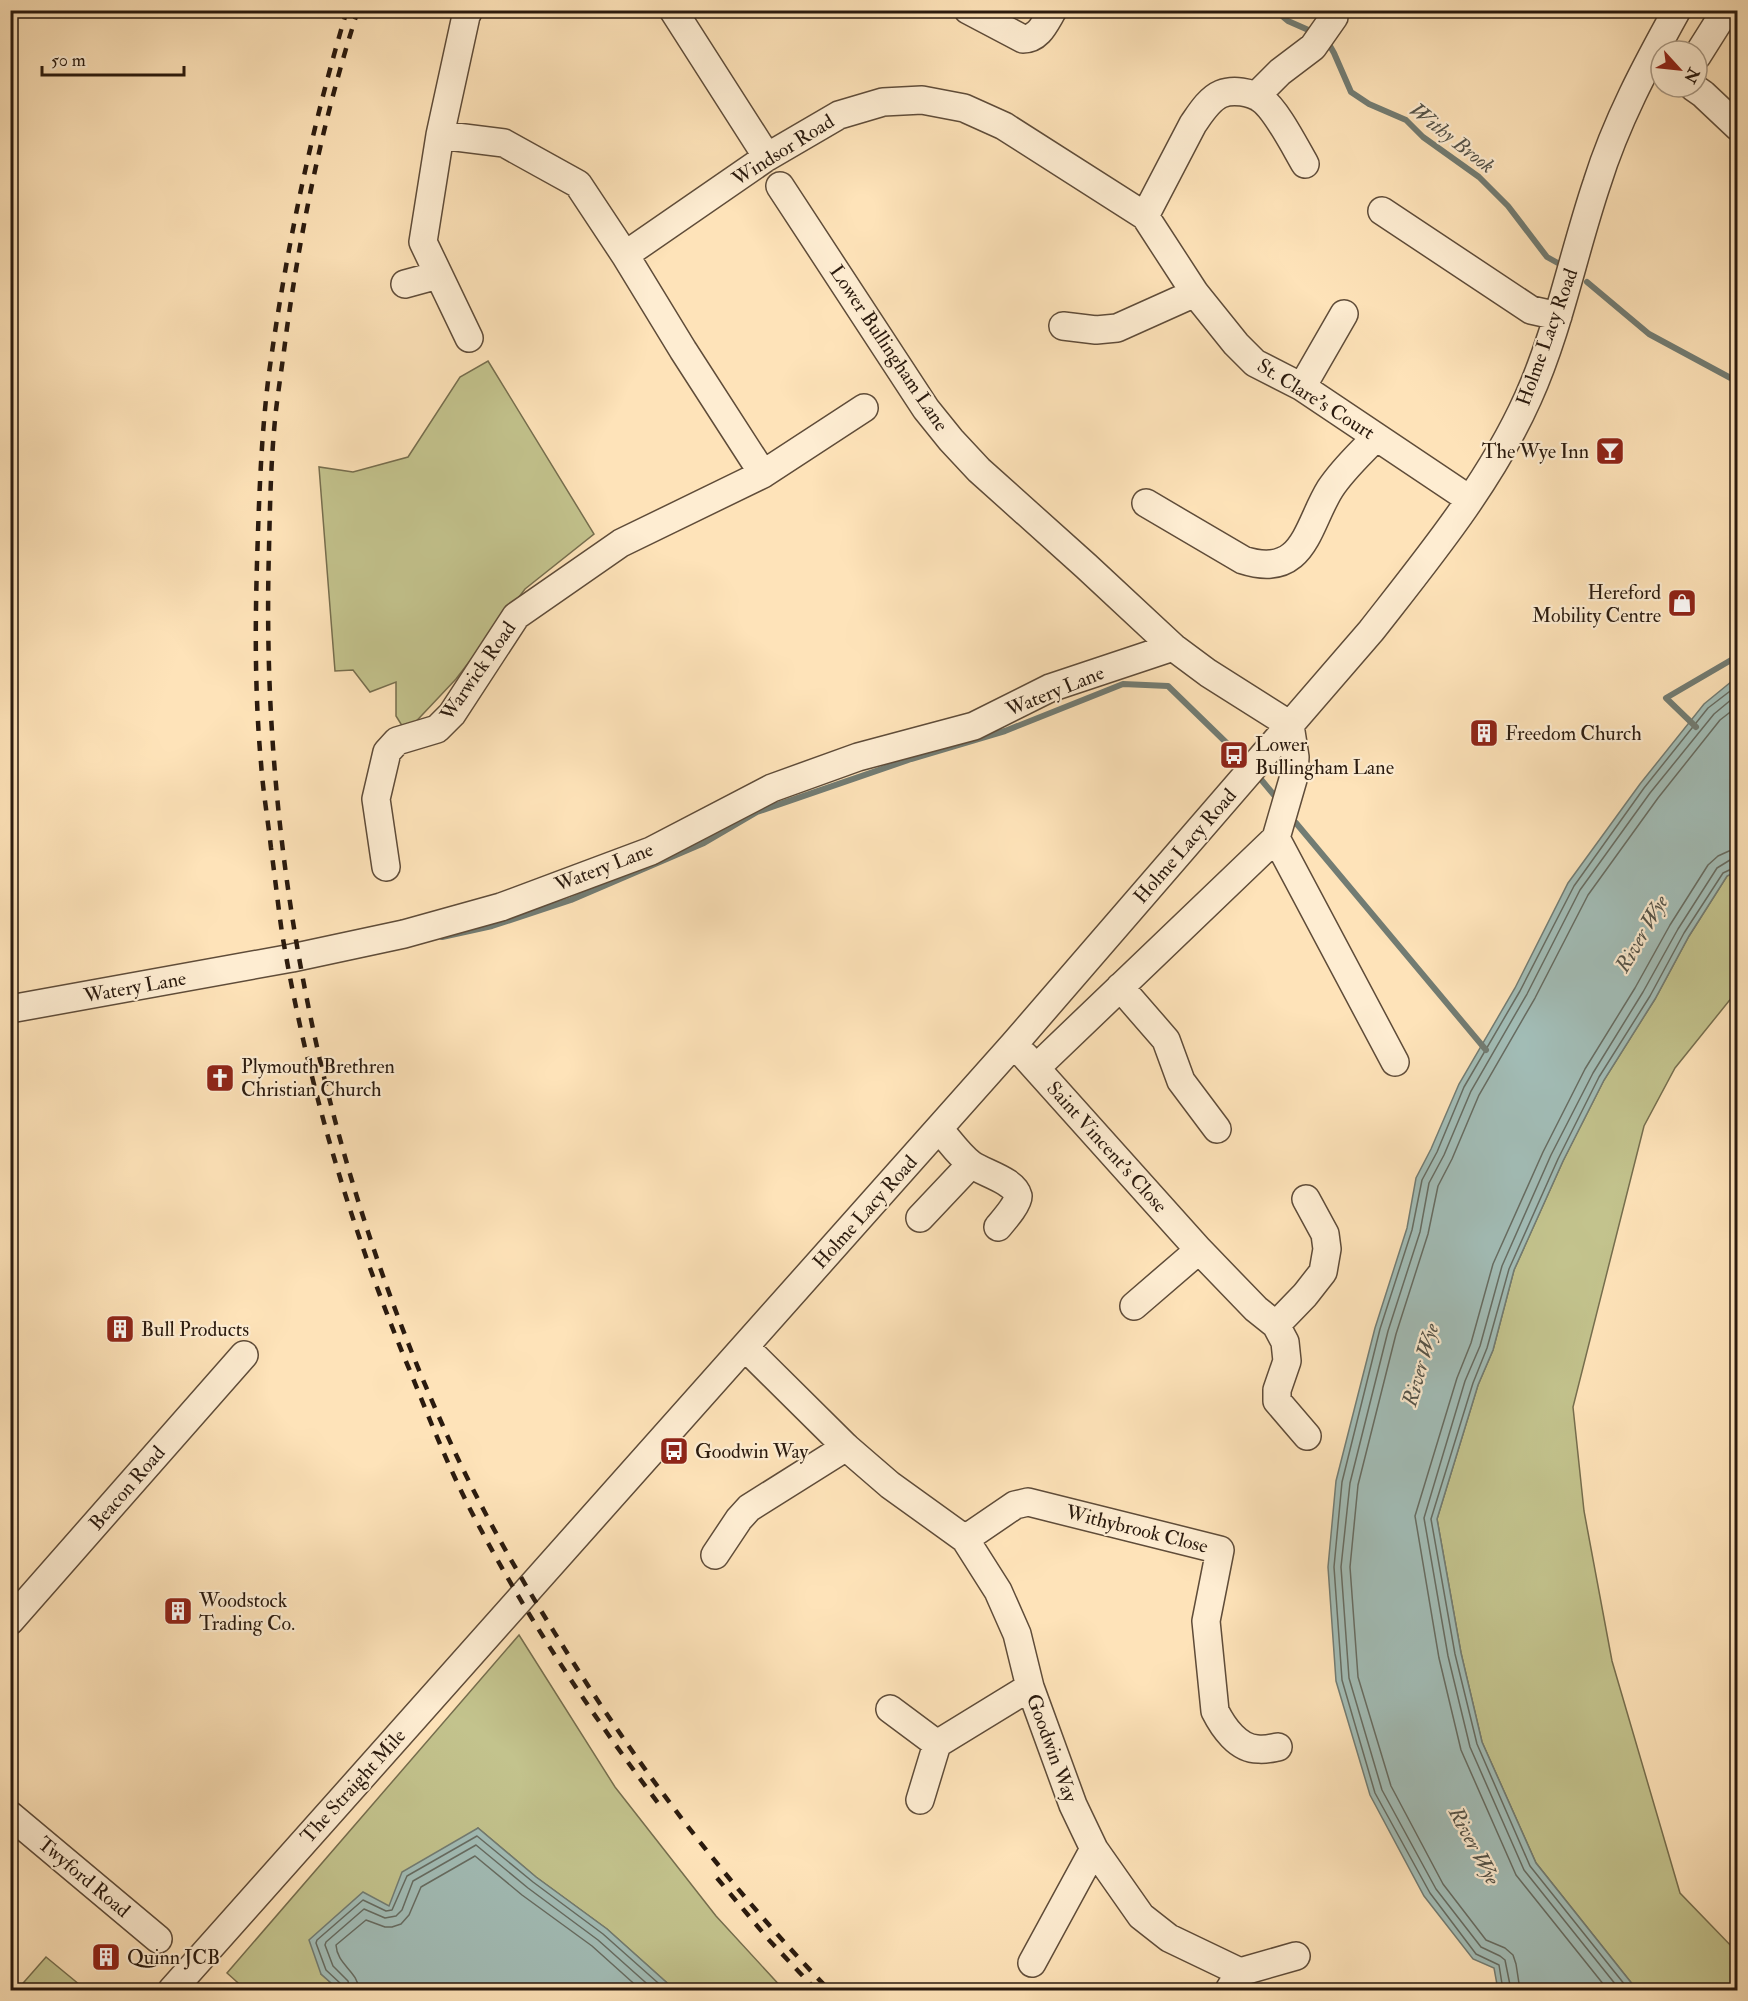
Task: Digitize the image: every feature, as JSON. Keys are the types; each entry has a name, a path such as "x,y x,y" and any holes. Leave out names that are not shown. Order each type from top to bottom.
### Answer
{"street":[{"path":"469,10 441,135 423,242 469,338"},
{"path":"673,10 767,157"},
{"path":"968,10 1023,39 1031,39 1038,34 1053,10"},
{"name":"Holme Lacy Road","path":"1665,39 1677,10"},
{"path":"1708,39 1726,10"},
{"path":"1256,96 1280,72 1313,47 1334,17"},
{"name":"Holme Lacy Road","path":"534,1582 1014,1044 1371,631 1425,561 1500,452 1527,400 1558,316 1597,182 1617,127 1649,76"},
{"path":"1144,216 1193,124 1202,110 1221,94 1242,91 1262,99 1277,117 1305,164"},
{"path":"1708,99 1737,127"},
{"name":"Windsor Road","path":"625,255 767,157 838,115 883,102 922,100 964,108 1004,126 1144,216"},
{"path":"441,135 504,143 578,184 763,474"},
{"name":"Lower Bullingham Lane","path":"780,186 926,409 979,470 1173,647 1208,673 1290,725"},
{"path":"1382,212 1531,310 1558,316"},
{"name":"St. Clare's Court","path":"1144,216 1195,293 1236,344 1255,363 1302,387 1469,499"},
{"path":"405,284 438,275"},
{"path":"1063,326 1096,330 1117,328 1195,293"},
{"path":"1302,387 1344,314"},
{"name":"Warwick Road","path":"386,867 376,799 387,752 397,741 437,729 452,714 516,616 621,543 763,474 864,408"},
{"path":"1146,503 1243,560 1270,565 1282,561 1298,550 1312,529 1329,491 1340,474 1376,437"},
{"name":"Watery Lane","path":"10,1009 292,958 404,934 501,907 651,851 772,788 858,757 974,726 1050,688 1173,647"},
{"path":"1036,1068 1276,838 1294,776 1295,758 1290,725"},
{"path":"1276,838 1395,1062"},
{"path":"1074,975 1112,996 1166,1040 1181,1081 1217,1129"},
{"name":"Saint Vincent's Close","path":"1014,1044 1199,1250 1256,1309 1276,1325"},
{"path":"939,1129 971,1164 1009,1184 1017,1194 1018,1199 998,1227"},
{"path":"920,1218 971,1164"},
{"path":"1306,1199 1325,1234 1327,1249 1323,1272 1276,1325 1285,1342 1287,1361 1277,1390 1277,1401 1307,1436"},
{"path":"1134,1306 1199,1250"},
{"name":"Goodwin Way","path":"745,1347 846,1447 890,1485 965,1539 998,1591 1017,1634 1030,1687 1073,1806 1094,1849 1141,1916 1169,1938 1234,1981"},
{"name":"Beacon Road","path":"10,1621 244,1355"},
{"path":"715,1556 739,1519 749,1508 846,1447"},
{"name":"Withybrook Close","path":"965,1539 1015,1505 1028,1502 1220,1550 1206,1621 1215,1711 1232,1736 1249,1748 1278,1747"},
{"name":"The Straight Mile","path":"172,1990 534,1582"},
{"path":"920,1800 937,1744 1030,1687"},
{"path":"890,1709 937,1744"},
{"name":"Twyford Road","path":"10,1815 158,1939"},
{"path":"1032,1963 1094,1849"},
{"path":"1234,1981 1296,1956"}],"green space":[{"path":"488,361 594,534 525,589 456,679 406,732 396,716 396,682 370,692 353,670 335,671 319,467 353,472 408,457 460,377"},
{"path":"1737,871 1737,991 1675,1068 1644,1126 1573,1407 1584,1511 1612,1661 1680,1893 1737,1952 1737,1990 1637,1990 1536,1863 1482,1742 1461,1653 1437,1519 1478,1385 1493,1350 1514,1270 1563,1161 1604,1080 1655,999 1689,936 1727,876"},
{"path":"519,1635 615,1787 716,1916 784,1990 675,1990 607,1929 536,1877 478,1828 389,1906 321,1974 339,1990 246,1990 227,1973"},
{"path":"46,1957 86,1990 17,1990"}],"water":[{"name":"River Wye","path":"1737,677 1737,871 1727,876 1689,936 1655,999 1604,1080 1563,1161 1514,1270 1493,1350 1478,1385 1437,1519 1461,1653 1482,1742 1536,1863 1637,1990 1498,1990 1494,1968 1473,1959 1424,1896 1370,1795 1336,1681 1328,1567 1336,1481 1375,1328 1407,1228 1416,1178 1459,1084 1515,988 1568,883 1640,784 1704,704"},
{"path":"478,1828 536,1877 607,1929 675,1990 339,1990 321,1974 309,1940 363,1892 389,1906 402,1872"}],"waterway":[{"name":"Withy Brook","path":"1275,10 1288,21 1313,32"},
{"name":"Withy Brook","path":"1326,39 1351,92 1369,104 1406,120 1423,137 1479,177 1508,206 1547,257 1565,267"},
{"path":"1587,282 1649,334 1738,382"},
{"path":"1696,727 1666,698 1738,656"},
{"path":"442,937 492,926 571,900 704,843 757,812 911,759 1005,731 1123,684 1168,686 1238,754"},
{"path":"1259,777 1274,795"},
{"path":"1296,823 1486,1050"}],"railway":[{"path":"347,10 322,100 301,190 283,282 269,373 262,444 256,588 258,713 263,785 282,933 304,1045 334,1156 369,1265 424,1406 471,1511 536,1626 584,1700 661,1807"},
{"path":"358,10 324,130 299,253 276,410 269,531 269,662 275,774 288,886 306,997 332,1107 363,1215 400,1322 456,1454 513,1563 591,1690 653,1780 755,1908 829,1990"},
{"path":"717,1878 769,1940 816,1990"}],"place":[{"name":"The Wye Inn","path":"1610,451"},
{"name":"Hereford Mobility Centre","path":"1682,603"},
{"name":"Freedom Church","path":"1484,733"},
{"name":"Lower Bullingham Lane","path":"1234,755"},
{"name":"Plymouth Brethren Christian Church","path":"220,1078"},
{"name":"Bull Products","path":"120,1329"},
{"name":"Goodwin Way","path":"674,1451"},
{"name":"Woodstock Trading Co.","path":"178,1611"},
{"name":"Quinn JCB","path":"106,1957"}]}
